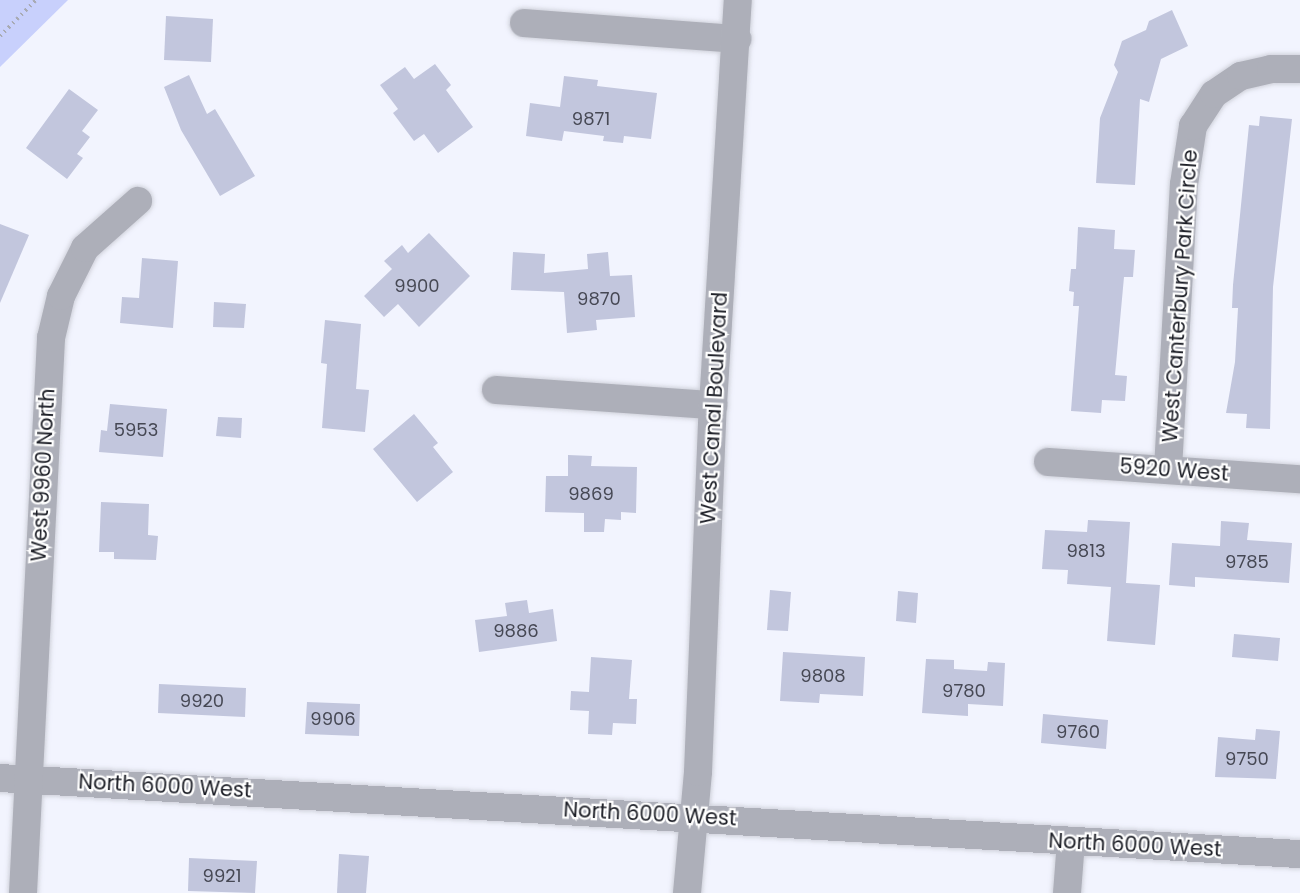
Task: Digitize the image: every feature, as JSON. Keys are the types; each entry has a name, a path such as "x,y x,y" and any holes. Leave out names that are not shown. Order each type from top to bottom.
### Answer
{"street":[{"name":"West Canal Boulevard","path":"687,893 693,816 713,405 738,0"},
{"path":"524,23 737,39"},
{"name":"West Canterbury Park Circle","path":"1168,469 1184,184 1192,126 1214,94 1242,75 1271,69 1300,69"},
{"name":"West 9960 North","path":"23,893 30,778 29,733 51,338 61,296 85,248 138,201"},
{"path":"496,390 713,405"},
{"name":"5920 West","path":"1048,462 1300,479"},
{"name":"North 6000 West","path":"0,778 693,816 1071,842 1300,854"},
{"path":"1067,893 1071,842"}],"path":[{"path":"0,36 36,0"}],"shaded area":[{"path":"0,0 68,0 0,67"}],"building":[{"path":"1172,10 1188,46 1161,59 1149,102 1140,99 1135,185 1096,183 1100,118 1118,72 1114,65 1122,41 1146,30 1149,21"},
{"path":"166,16 213,19 211,62 164,60"},
{"path":"435,64 451,85 446,90 473,127 438,153 424,134 414,141 393,113 398,109 380,85 405,67 414,79"},
{"path":"189,75 207,114 215,109 255,176 220,196 181,130 164,87"},
{"path":"564,76 598,80 597,86 657,93 651,139 624,136 623,143 603,141 604,136 564,131 562,141 526,136 530,103 560,107"},
{"path":"69,89 98,110 82,131 90,137 77,154 83,158 67,179 26,148"},
{"path":"1260,116 1292,119 1273,287 1270,429 1246,428 1247,414 1226,413 1235,362 1238,308 1232,308 1233,285 1249,125 1259,126"},
{"path":"0,224 29,235 0,303"},
{"path":"1078,227 1115,230 1114,249 1135,250 1133,277 1124,277 1115,375 1127,376 1125,401 1102,400 1101,413 1071,411 1079,306 1073,306 1074,292 1069,291 1071,269 1076,269"},
{"path":"429,233 470,276 419,327 398,304 384,317 364,296 392,269 384,261 402,245 408,253"},
{"path":"513,252 545,254 544,273 588,269 587,254 608,252 610,276 632,275 635,317 596,320 597,330 567,333 564,292 511,290"},
{"path":"142,258 178,261 173,328 120,323 122,297 139,298"},
{"path":"214,302 246,304 244,328 213,327"},
{"path":"325,320 361,324 356,389 369,390 365,432 322,428 327,364 321,363"},
{"path":"110,404 167,409 163,457 99,452 101,430 107,431"},
{"path":"414,414 438,443 433,447 453,472 417,502 373,449"},
{"path":"218,417 242,418 241,438 216,436"},
{"path":"568,455 592,456 591,466 637,467 636,513 621,512 621,520 605,519 604,532 584,532 584,513 545,512 546,476 568,476"},
{"path":"101,502 149,504 148,535 158,536 156,560 114,559 114,552 99,552"},
{"path":"1088,520 1130,522 1126,583 1160,585 1155,645 1107,641 1111,587 1067,584 1068,570 1042,569 1045,530 1087,532"},
{"path":"1221,521 1249,523 1247,540 1292,543 1289,583 1195,577 1195,587 1169,585 1172,543 1220,546"},
{"path":"770,590 791,592 788,631 767,630"},
{"path":"898,591 918,593 916,623 896,621"},
{"path":"527,600 529,613 553,609 557,641 479,652 475,620 507,616 505,603"},
{"path":"1234,634 1280,638 1278,661 1232,657"},
{"path":"783,652 865,657 863,696 820,694 819,703 780,701"},
{"path":"591,657 632,660 629,699 637,699 636,724 613,723 612,735 588,734 589,711 570,710 571,691 589,692"},
{"path":"926,659 954,660 954,669 987,671 988,662 1005,663 1003,706 968,704 968,716 922,713"},
{"path":"159,684 246,688 245,717 158,713"},
{"path":"307,702 360,704 359,736 305,734"},
{"path":"1043,714 1108,720 1106,749 1041,743"},
{"path":"1256,729 1280,731 1276,779 1215,777 1218,737 1255,740"},
{"path":"339,854 369,856 366,893 337,893"},
{"path":"189,858 257,861 255,893 188,891"}]}
